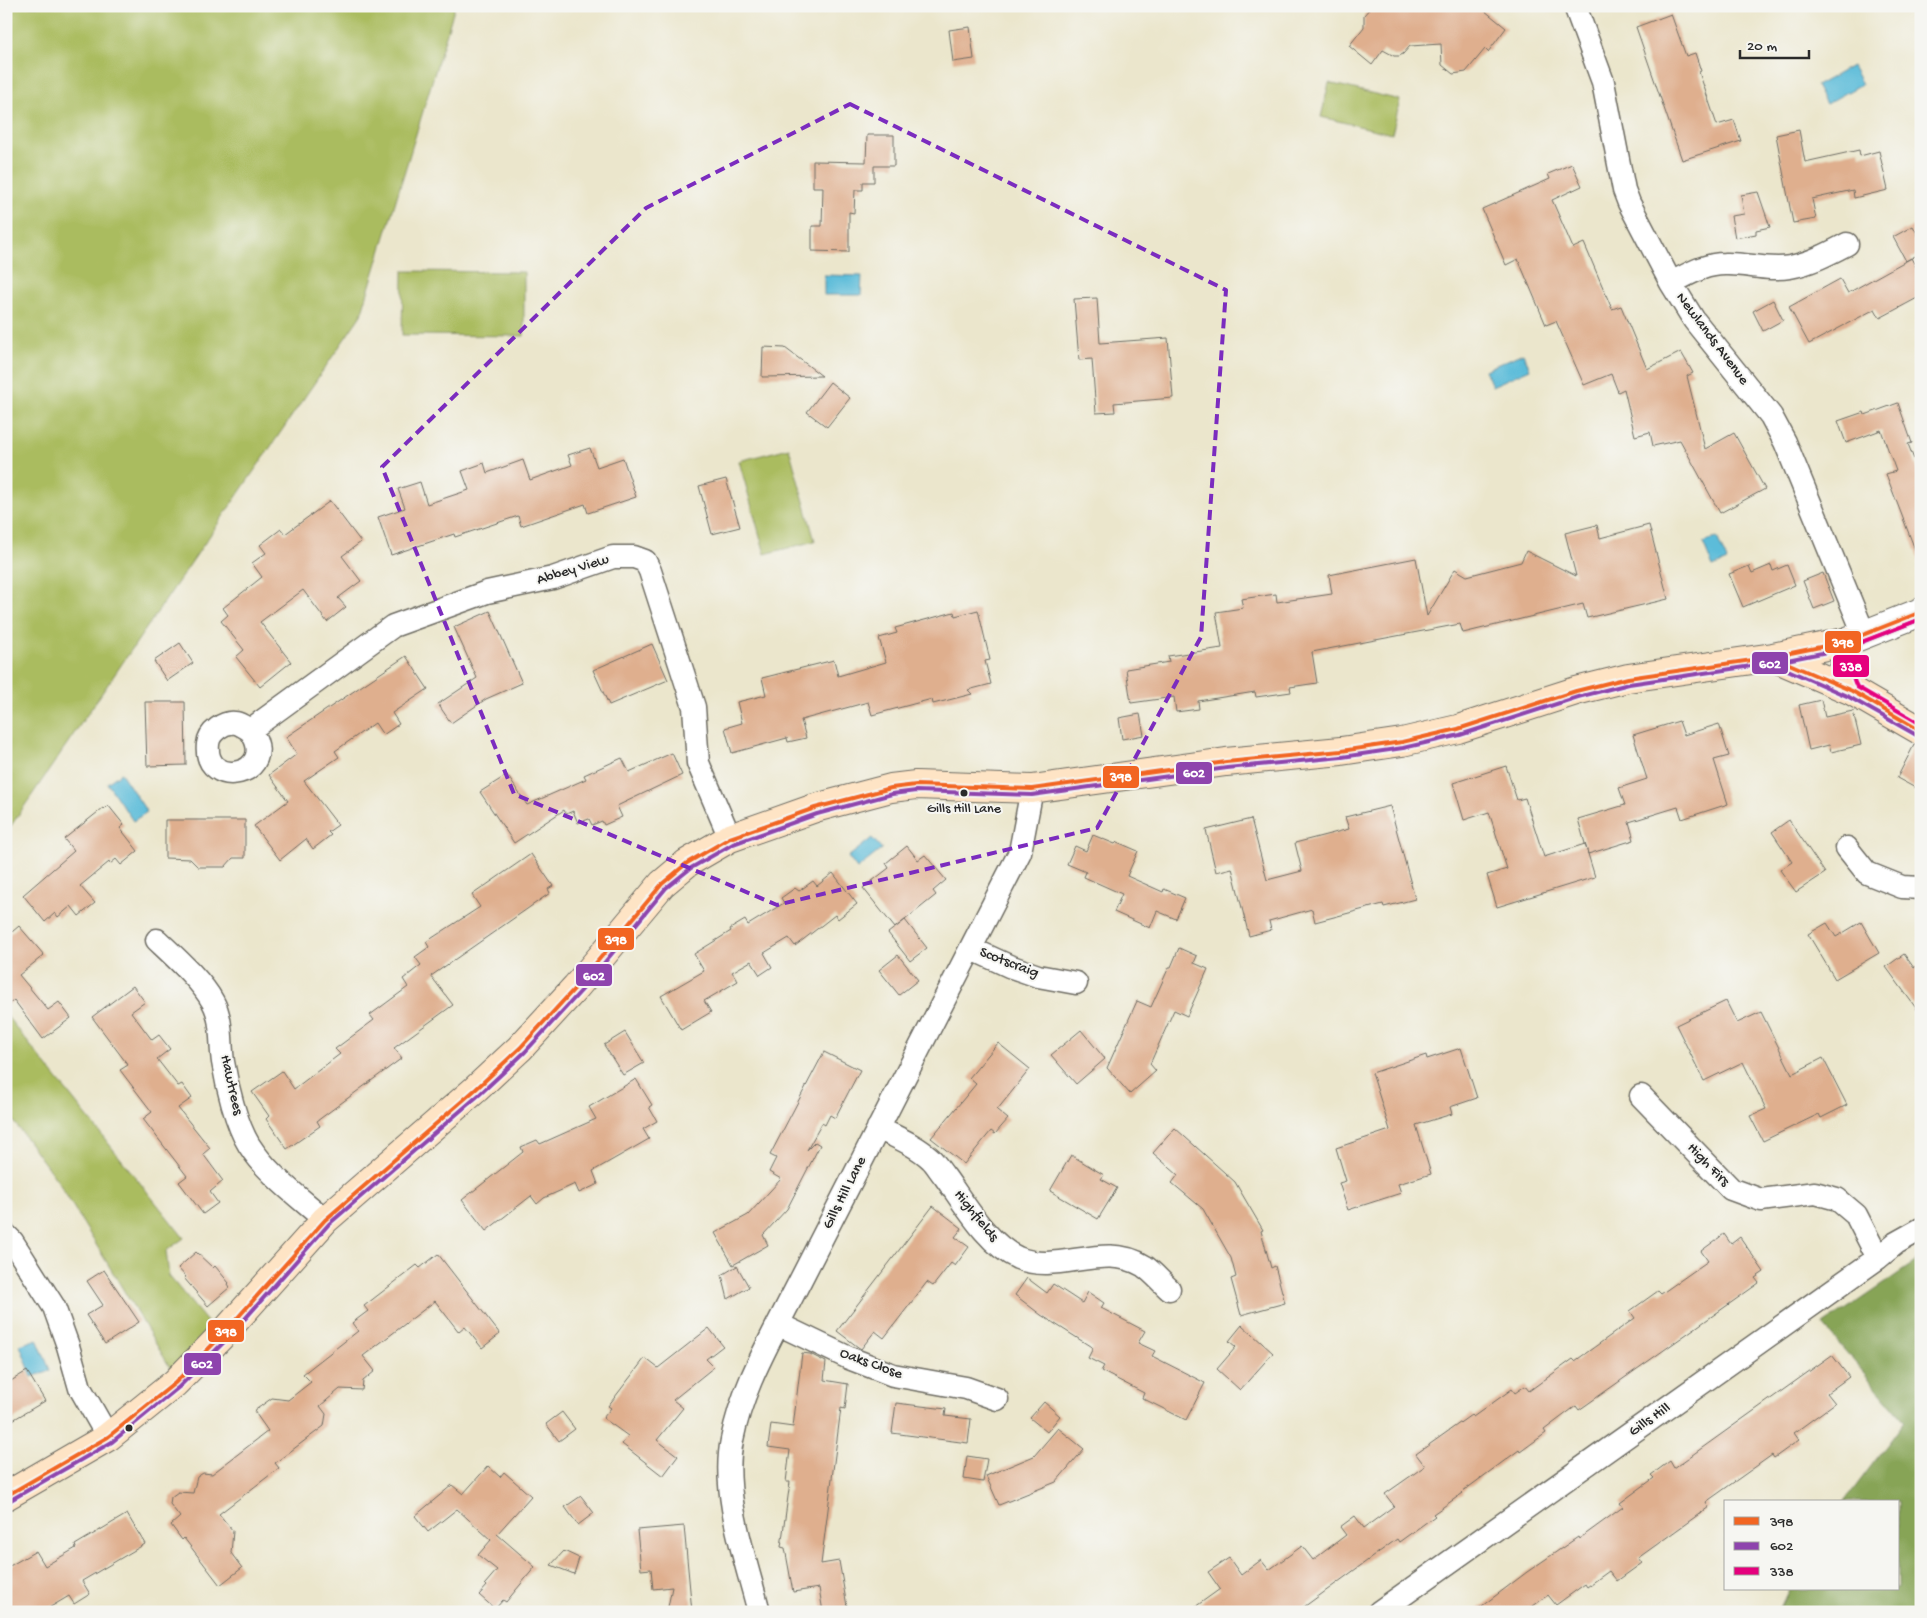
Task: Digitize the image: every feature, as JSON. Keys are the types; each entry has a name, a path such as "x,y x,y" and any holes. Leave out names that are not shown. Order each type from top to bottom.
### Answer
{"main road":[{"path":"6,1496 108,1437 175,1383 223,1334 325,1220 476,1089 520,1048 576,987 662,884 687,863 730,838 815,808 891,788 916,785 1032,789 1226,762 1341,751 1402,742 1458,729 1576,691 1628,678 1773,657 1854,638"},
{"path":"1852,691 1846,678 1844,665 1854,638"},
{"path":"1773,657 1852,691 1921,731"}],"street":[{"name":"Newlands Avenue","path":"1575,6 1603,82 1624,190 1671,283 1694,320 1771,416 1785,442 1854,638"},
{"path":"1671,283 1703,267 1725,264 1774,268 1789,267 1819,259 1847,244"},
{"name":"Abbey View","path":"250,730 394,626 487,592 553,578 613,557 634,556 645,561 650,571 694,707 698,763 730,838"},
{"path":"1854,638 1921,612"},
{"name":"Gills Hill Lane","path":"759,1612 732,1503 731,1441 742,1399 778,1324 972,949 1020,852 1032,789"},
{"path":"1847,848 1867,873 1902,887 1921,888"},
{"name":"Hawtrees","path":"157,940 184,964 214,1002 220,1026 223,1061 232,1105 249,1145 272,1174 325,1220"},
{"name":"Scotscraig","path":"972,949 1009,966 1038,976 1076,983"},
{"name":"High Firs","path":"1641,1096 1731,1189 1761,1200 1815,1193 1837,1199 1856,1215 1878,1258"},
{"name":"Highfields","path":"878,1128 910,1144 932,1159 981,1226 996,1243 1017,1258 1039,1263 1058,1263 1106,1255 1124,1258 1144,1266 1169,1289"},
{"name":"Gills Hill","path":"1379,1612 1878,1258 1896,1243 1921,1229"},
{"path":"6,1235 12,1241 54,1307 80,1388 108,1437"},
{"name":"Oaks Close","path":"778,1324 849,1358 893,1375 966,1388 997,1399"}],"highlighted area":[{"path":"850,104 1226,290 1201,637 1097,828 777,905 514,794 382,467 646,208"}],"green space":[{"path":"6,6 455,6 361,315 6,833"},
{"path":"1329,83 1400,100 1392,134 1321,117"},
{"path":"403,271 524,272 524,336 402,335"},
{"path":"789,448 815,541 765,554 739,461"},
{"path":"6,1015 184,1238 166,1251 169,1276 213,1329 171,1369 59,1183 6,1111"},
{"path":"1921,1258 1921,1612 1778,1612 1789,1590 1900,1590 1900,1500 1846,1500 1905,1421 1823,1325"}],"water":[{"path":"1852,66 1862,84 1826,104 1816,86"},
{"path":"824,275 862,276 861,295 824,295"},
{"path":"1523,353 1530,369 1492,386 1485,370"},
{"path":"1717,537 1727,561 1713,567 1703,543"},
{"path":"121,773 147,812 133,821 107,783"},
{"path":"872,838 882,849 857,869 848,857"},
{"path":"37,1339 50,1370 32,1377 20,1345"}],"building":[{"path":"1479,6 1506,28 1488,52 1485,49 1466,72 1453,74 1442,65 1441,44 1410,46 1399,56 1394,56 1383,50 1372,65 1349,46 1364,27 1364,15 1371,7"},
{"path":"1671,14 1686,56 1695,53 1701,71 1699,72 1717,125 1734,120 1741,141 1682,160 1636,27"},
{"path":"970,27 974,59 953,62 949,30"},
{"path":"1799,130 1805,162 1859,150 1860,156 1879,151 1888,190 1854,198 1853,190 1812,199 1816,219 1793,223 1776,135"},
{"path":"867,135 894,135 894,166 874,166 874,182 863,182 863,190 855,190 854,213 849,212 849,252 812,251 812,226 822,226 823,187 813,187 813,161 866,162"},
{"path":"1572,164 1582,186 1552,200 1573,248 1584,243 1612,309 1621,306 1647,369 1681,352 1693,373 1687,376 1705,449 1734,433 1765,489 1720,513 1680,440 1653,446 1650,432 1635,436 1624,389 1618,392 1611,374 1584,385 1556,321 1546,325 1518,259 1506,265 1482,209 1550,179 1548,174"},
{"path":"1758,192 1770,227 1756,230 1756,234 1735,238 1731,216 1744,214 1741,195"},
{"path":"1913,226 1921,241 1921,253 1906,261 1893,237"},
{"path":"1911,258 1921,276 1921,296 1880,318 1875,309 1809,344 1789,307 1840,279 1848,293"},
{"path":"1097,298 1100,343 1168,338 1173,398 1114,403 1115,412 1096,413 1092,359 1079,360 1074,299"},
{"path":"1773,300 1783,320 1763,331 1753,311"},
{"path":"763,347 785,348 822,376 762,377"},
{"path":"830,382 850,398 827,427 807,412"},
{"path":"1898,403 1912,443 1908,444 1921,477 1921,560 1919,560 1886,474 1896,471 1881,430 1846,443 1838,421 1864,412 1865,415"},
{"path":"590,448 597,467 623,458 636,497 588,513 585,504 521,526 518,516 455,537 454,534 391,555 378,517 405,508 398,489 420,482 427,504 469,490 462,471 484,463 487,473 523,460 530,480 572,465 568,455"},
{"path":"726,479 740,527 712,534 699,486"},
{"path":"330,501 361,542 342,556 361,581 338,598 346,607 327,622 303,590 260,622 291,662 260,687 236,657 244,650 221,621 228,615 223,608 262,577 252,563 266,553 260,545 281,529 285,534"},
{"path":"1597,525 1600,538 1649,525 1668,599 1587,618 1583,604 1463,633 1460,624 1312,652 1317,683 1290,687 1291,692 1256,697 1255,692 1198,701 1199,709 1176,712 1174,697 1131,703 1126,669 1169,662 1168,656 1222,648 1216,612 1243,608 1241,599 1276,594 1277,602 1332,594 1329,575 1416,558 1427,616 1455,569 1467,576 1521,562 1526,551 1576,576 1565,533"},
{"path":"1771,565 1773,571 1787,565 1795,585 1743,607 1729,574 1749,566 1752,573"},
{"path":"1823,573 1834,601 1814,609 1803,581"},
{"path":"978,610 990,660 985,661 991,684 968,690 972,694 933,704 932,699 872,715 868,702 801,720 806,738 788,742 787,738 732,753 725,728 742,723 737,702 766,695 762,678 834,660 838,676 886,662 879,638 897,633 895,628 954,612 955,616"},
{"path":"490,611 522,683 486,699 451,723 438,704 477,678 454,627"},
{"path":"180,643 193,663 167,681 154,661"},
{"path":"652,644 668,680 609,705 593,670"},
{"path":"406,656 428,689 392,713 399,724 383,735 375,723 335,751 339,757 304,781 338,825 328,832 331,835 313,849 306,839 280,860 254,826 288,801 269,775 297,754 286,737"},
{"path":"1821,700 1825,717 1853,711 1861,745 1831,752 1829,745 1809,750 1799,705"},
{"path":"145,702 185,702 186,765 147,766"},
{"path":"1140,714 1144,735 1122,739 1119,718"},
{"path":"1679,721 1684,735 1719,724 1729,756 1714,760 1728,804 1682,819 1678,807 1629,822 1634,840 1588,854 1578,819 1625,805 1619,788 1647,779 1633,735"},
{"path":"1914,745 1921,747 1921,791 1897,778"},
{"path":"672,753 682,775 617,806 622,817 604,825 602,821 592,825 589,819 578,823 573,811 566,814 564,810 514,843 480,792 507,775 527,805 586,779 584,775 622,758 629,772"},
{"path":"1506,766 1517,800 1525,798 1544,857 1585,844 1595,877 1497,907 1487,875 1507,869 1489,812 1464,820 1453,783"},
{"path":"108,805 124,825 120,828 138,851 121,865 116,859 110,864 109,862 80,886 95,903 79,916 71,906 58,917 55,913 45,922 23,895 74,851 64,839"},
{"path":"1390,806 1415,899 1384,907 1383,904 1315,922 1312,909 1269,921 1271,930 1249,936 1232,868 1216,872 1206,830 1251,819 1267,880 1302,871 1295,843 1349,829 1345,817"},
{"path":"165,820 245,820 245,858 233,858 225,867 198,867 190,859 165,858"},
{"path":"1789,820 1825,873 1796,892 1780,870 1792,862 1772,832"},
{"path":"1093,835 1138,851 1127,876 1163,892 1164,889 1185,898 1176,919 1157,911 1150,928 1114,912 1122,894 1084,877 1086,872 1067,864 1075,846 1086,851"},
{"path":"907,846 918,860 925,855 946,880 933,891 936,895 895,928 863,888 889,868 886,863"},
{"path":"531,854 553,886 548,889 550,893 431,976 453,1005 394,1048 402,1058 317,1121 320,1126 287,1149 266,1119 269,1116 252,1092 282,1071 294,1089 340,1054 335,1049 374,1020 370,1015 408,987 403,979 421,965 415,957 429,947 426,942 480,907 472,895"},
{"path":"833,873 857,904 838,919 835,915 795,946 789,938 764,953 772,967 760,975 751,961 732,972 738,981 704,1001 711,1012 681,1030 661,996 704,971 694,954 745,920 748,925 784,903 781,898 795,888 799,891 813,881 817,886"},
{"path":"905,920 927,948 910,961 888,933"},
{"path":"1861,922 1879,953 1835,979 1808,934 1827,923 1836,937"},
{"path":"19,926 44,955 19,975 48,1010 59,1002 71,1018 43,1039 14,1000 6,1007 6,937"},
{"path":"1179,948 1197,956 1194,963 1208,969 1187,1016 1174,1010 1150,1064 1156,1071 1130,1094 1107,1068 1137,1001 1151,1007"},
{"path":"1904,954 1914,968 1921,963 1921,1015 1886,967"},
{"path":"898,955 918,980 899,995 879,970"},
{"path":"133,986 145,1002 131,1012 152,1040 159,1035 170,1049 157,1059 178,1086 182,1084 192,1098 178,1108 210,1148 203,1154 223,1181 210,1192 218,1203 203,1214 179,1182 187,1176 143,1119 152,1112 120,1070 128,1065 92,1017"},
{"path":"1726,1001 1737,1023 1761,1012 1792,1074 1823,1058 1847,1105 1821,1118 1819,1114 1763,1141 1750,1116 1766,1109 1743,1062 1704,1081 1676,1025"},
{"path":"1081,1030 1105,1059 1076,1084 1051,1055"},
{"path":"625,1032 644,1063 623,1075 604,1045"},
{"path":"998,1043 1030,1069 997,1110 1008,1119 995,1134 991,1131 964,1164 931,1138 976,1084 969,1078"},
{"path":"1461,1048 1477,1098 1450,1107 1452,1114 1416,1125 1431,1174 1398,1184 1401,1193 1348,1210 1339,1183 1346,1181 1336,1148 1390,1130 1372,1073 1426,1055 1427,1059"},
{"path":"824,1052 860,1070 835,1118 830,1115 825,1125 822,1123 807,1150 815,1142 820,1145 787,1209 763,1235 768,1245 733,1265 715,1233 748,1215 781,1179 769,1172 776,1158 770,1155"},
{"path":"636,1079 652,1105 649,1107 657,1121 643,1129 649,1139 593,1171 598,1184 579,1193 575,1184 544,1198 537,1204 531,1196 486,1231 462,1200 523,1152 521,1147 537,1140 540,1144 596,1119 589,1107"},
{"path":"1175,1128 1235,1182 1263,1230 1261,1231 1271,1268 1275,1266 1285,1303 1241,1315 1231,1279 1236,1277 1231,1258 1203,1209 1172,1183 1178,1175 1153,1153"},
{"path":"1071,1155 1104,1175 1101,1179 1117,1188 1098,1219 1050,1191"},
{"path":"933,1206 962,1228 955,1237 969,1247 955,1266 951,1263 933,1286 927,1282 884,1338 875,1331 861,1349 837,1331"},
{"path":"1724,1234 1731,1244 1740,1237 1764,1272 1755,1278 1759,1283 1579,1410 1576,1406 1544,1430 1546,1433 1520,1452 1519,1450 1462,1492 1433,1514 1435,1516 1399,1542 1397,1539 1297,1612 1188,1612 1220,1589 1208,1572 1229,1558 1241,1575 1261,1560 1269,1570 1302,1546 1313,1560 1346,1535 1340,1527 1355,1516 1364,1528 1394,1506 1385,1494 1425,1466 1416,1454 1512,1389 1515,1393 1525,1386 1529,1391 1573,1359 1575,1361 1635,1318 1630,1311 1658,1291 1661,1294 1708,1261 1701,1251"},
{"path":"196,1252 213,1268 215,1266 229,1283 230,1287 208,1306 178,1268"},
{"path":"438,1254 500,1334 482,1348 465,1327 459,1332 435,1301 363,1356 375,1371 363,1381 362,1390 340,1389 320,1406 326,1414 324,1426 275,1463 279,1468 219,1514 233,1531 231,1553 242,1568 220,1585 184,1538 182,1540 171,1525 180,1517 170,1504 171,1497 178,1492 193,1493 197,1477 203,1473 212,1474 268,1431 254,1411 272,1398 288,1400 311,1382 303,1374 358,1331 352,1323 368,1311 364,1306 417,1265 420,1268"},
{"path":"737,1266 749,1287 728,1299 722,1275"},
{"path":"104,1270 139,1322 105,1344 86,1315 103,1305 87,1281"},
{"path":"1027,1278 1047,1293 1053,1284 1082,1303 1088,1292 1104,1303 1101,1308 1145,1331 1138,1343 1155,1351 1152,1356 1205,1383 1186,1420 1142,1398 1144,1393 1101,1371 1104,1366 1088,1358 1093,1348 1041,1315 1015,1295"},
{"path":"1242,1325 1273,1353 1240,1390 1217,1369 1236,1347 1229,1341"},
{"path":"709,1328 723,1346 706,1359 714,1367 673,1400 683,1408 657,1440 678,1456 663,1476 622,1444 628,1436 603,1418 611,1408 608,1406 645,1358 658,1368"},
{"path":"802,1353 810,1354 826,1362 824,1380 848,1384 845,1409 841,1408 821,1564 839,1561 848,1612 823,1612 819,1588 793,1592 785,1548 781,1547 790,1482 786,1482 790,1450 768,1447 771,1424 793,1427"},
{"path":"1832,1355 1849,1377 1827,1393 1835,1403 1794,1433 1799,1440 1774,1458 1772,1455 1706,1502 1709,1507 1638,1558 1642,1563 1617,1581 1609,1571 1587,1587 1585,1584 1556,1605 1548,1595 1525,1612 1474,1612 1527,1572 1578,1537 1579,1539 1623,1507 1620,1503 1654,1478 1651,1475 1670,1461 1674,1468"},
{"path":"27,1371 45,1401 6,1424 6,1384"},
{"path":"1044,1402 1060,1416 1047,1432 1030,1418"},
{"path":"896,1403 946,1409 945,1416 971,1419 968,1443 892,1433"},
{"path":"562,1412 575,1429 559,1441 546,1424"},
{"path":"1058,1428 1084,1449 1056,1482 999,1505 986,1476 1034,1456"},
{"path":"967,1456 987,1459 983,1482 964,1479"},
{"path":"488,1466 500,1477 504,1472 531,1496 497,1534 535,1567 506,1602 503,1600 495,1609 479,1595 487,1586 485,1584 497,1570 478,1555 491,1540 457,1509 428,1532 415,1516 452,1485 463,1494"},
{"path":"581,1496 594,1513 578,1525 565,1507"},
{"path":"127,1514 145,1544 82,1581 90,1594 74,1604 69,1596 42,1612 6,1612 6,1568 36,1551 45,1566 76,1548 75,1545"},
{"path":"684,1526 692,1612 667,1612 672,1587 653,1589 651,1569 641,1570 637,1530"},
{"path":"564,1551 579,1558 574,1574 551,1565"}],"transit line":[{"name":"398","path":"1761,659 1845,642 1921,612"},
{"name":"602","path":"1762,665 1847,648 1921,619"},
{"name":"338","path":"1921,619 1851,646 1852,672 1857,687 1921,724"},
{"name":"398","path":"6,1496 108,1437 175,1383 223,1334 325,1220 476,1089 520,1048 576,987 662,884 687,863 730,838 815,808 891,788 916,785 1032,789 1226,762 1341,751 1402,742 1458,729 1576,691 1628,678 1773,657 1852,691 1921,731"},
{"name":"602","path":"9,1501 112,1442 179,1387 228,1338 329,1224 480,1094 525,1052 581,991 666,888 691,868 733,844 817,814 892,794 916,791 1032,795 1227,768 1342,757 1403,748 1460,735 1578,697 1629,684 1772,663 1849,697 1918,736"}],"place":[{"name":"Gills Hill Lane","path":"964,793"}]}
